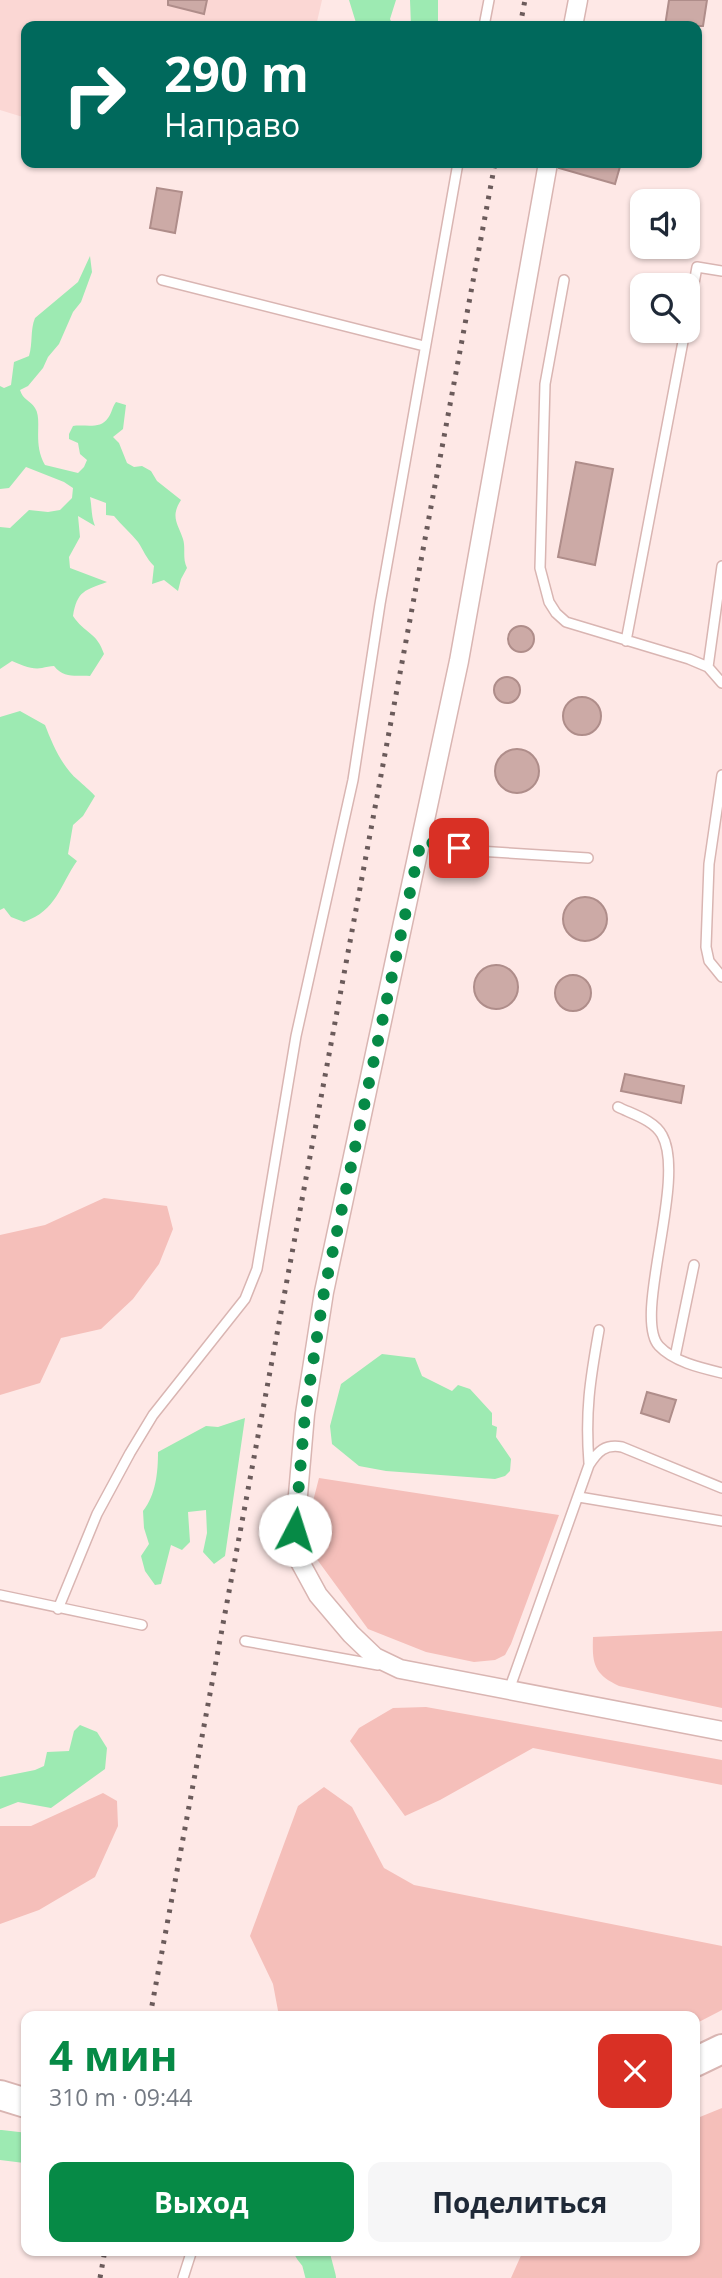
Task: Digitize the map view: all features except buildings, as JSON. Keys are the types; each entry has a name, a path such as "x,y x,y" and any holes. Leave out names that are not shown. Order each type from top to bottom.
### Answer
{"main road":[{"path":"700,2060 722,2049"},
{"path":"0,2095 21,2101"}],"street":[{"path":"574,21 578,0"},
{"path":"547,168 459,660 324,1292 305,1414 295,1530 300,1562 318,1595 351,1634 375,1657 400,1669 722,1731"}],"lane":[{"path":"485,21 489,0"},
{"path":"58,1609 97,1514 131,1453 153,1416 245,1299 257,1269 296,1036 353,780 380,604 457,168"},
{"path":"696,273 697,267 722,271"},
{"path":"162,280 424,346"},
{"path":"564,280 545,384 540,568 549,602 556,614 576,626 689,659 708,667 722,683"},
{"path":"626,641 683,343"},
{"path":"708,667 722,566"},
{"path":"722,775 709,864 706,947 709,961 722,977"},
{"path":"421,841 478,851 588,858"},
{"path":"618,1107 651,1123 665,1142 668,1165 666,1205 652,1325 657,1345 691,1364 722,1373"},
{"path":"675,1357 694,1265"},
{"path":"589,1465 586,1423 588,1390 599,1330"},
{"path":"509,1690 589,1465 601,1449 611,1445 622,1447 722,1488"},
{"path":"579,1497 722,1521"},
{"path":"0,1595 142,1625"},
{"path":"245,1641 400,1669"},
{"path":"183,2278 190,2256"}],"shaded area":[{"path":"0,0 322,0 317,21 21,21 21,116 0,110"},
{"path":"349,0 396,0 391,21 355,21"},
{"path":"410,0 438,0 438,21 411,21"},
{"path":"90,256 92,272 81,302 43,368 28,386 20,390 37,413 39,448 45,465 78,473 87,460 80,454 78,443 69,439 73,426 101,424 105,422 116,402 126,405 123,429 113,437 119,443 127,463 151,471 157,481 181,500 175,516 184,543 187,568 178,591 164,580 152,584 154,566 138,542 114,516 106,515 106,503 90,497 95,526 78,516 80,537 69,557 70,568 107,582 80,596 73,616 98,641 104,654 90,676 70,676 54,666 34,668 12,661 0,669 0,527 10,528 29,510 60,510 72,498 73,488 26,467 9,488 0,489 0,386 4,388 11,385 14,362 29,356 35,318 78,282"},
{"path":"20,711 45,725 62,762 95,796 83,816 73,825 68,854 77,861 51,904 24,922 11,917 4,908 0,910 0,717"},
{"path":"104,1198 167,1206 173,1229 159,1264 133,1299 101,1329 61,1338 40,1383 0,1395 0,1235 45,1225"},
{"path":"382,1354 415,1358 422,1376 452,1391 458,1385 470,1389 492,1413 492,1425 497,1427 496,1437 511,1459 510,1471 495,1479 386,1471 359,1466 332,1444 330,1426 341,1384"},
{"path":"245,1418 225,1556 214,1564 203,1552 207,1533 206,1510 188,1512 190,1542 182,1550 171,1545 161,1584 155,1585 145,1571 141,1556 149,1544 143,1511 153,1491 158,1452 206,1426 218,1427"},
{"path":"319,1478 559,1515 505,1655 495,1660 474,1662 426,1652 368,1629 316,1558 312,1505"},
{"path":"722,1631 722,1708 619,1686 604,1677 594,1661 593,1637"},
{"path":"426,1707 722,1760 722,1785 533,1748 440,1800 405,1816 350,1741 359,1728 393,1708"},
{"path":"80,1725 97,1732 107,1748 105,1769 51,1808 18,1802 0,1809 0,1777 44,1766 47,1752 69,1751 74,1731"},
{"path":"324,1787 352,1807 384,1868 414,1885 722,1946 722,2010 700,2021 700,2011 278,2011 273,1984 250,1936 298,1806"},
{"path":"103,1793 117,1801 118,1826 95,1877 39,1910 0,1924 0,1826 31,1826"},
{"path":"722,2108 722,2278 511,2278 521,2256 700,2256 700,2117"}],"waterway":[{"path":"0,2145 21,2147"},
{"path":"314,2256 321,2278"}],"railway":[{"path":"521,21 525,0"},
{"path":"151,2011 494,168"},
{"path":"100,2278 104,2256"}],"route":[{"path":"295,1530 305,1414 324,1292 421,841 459,848"}]}
